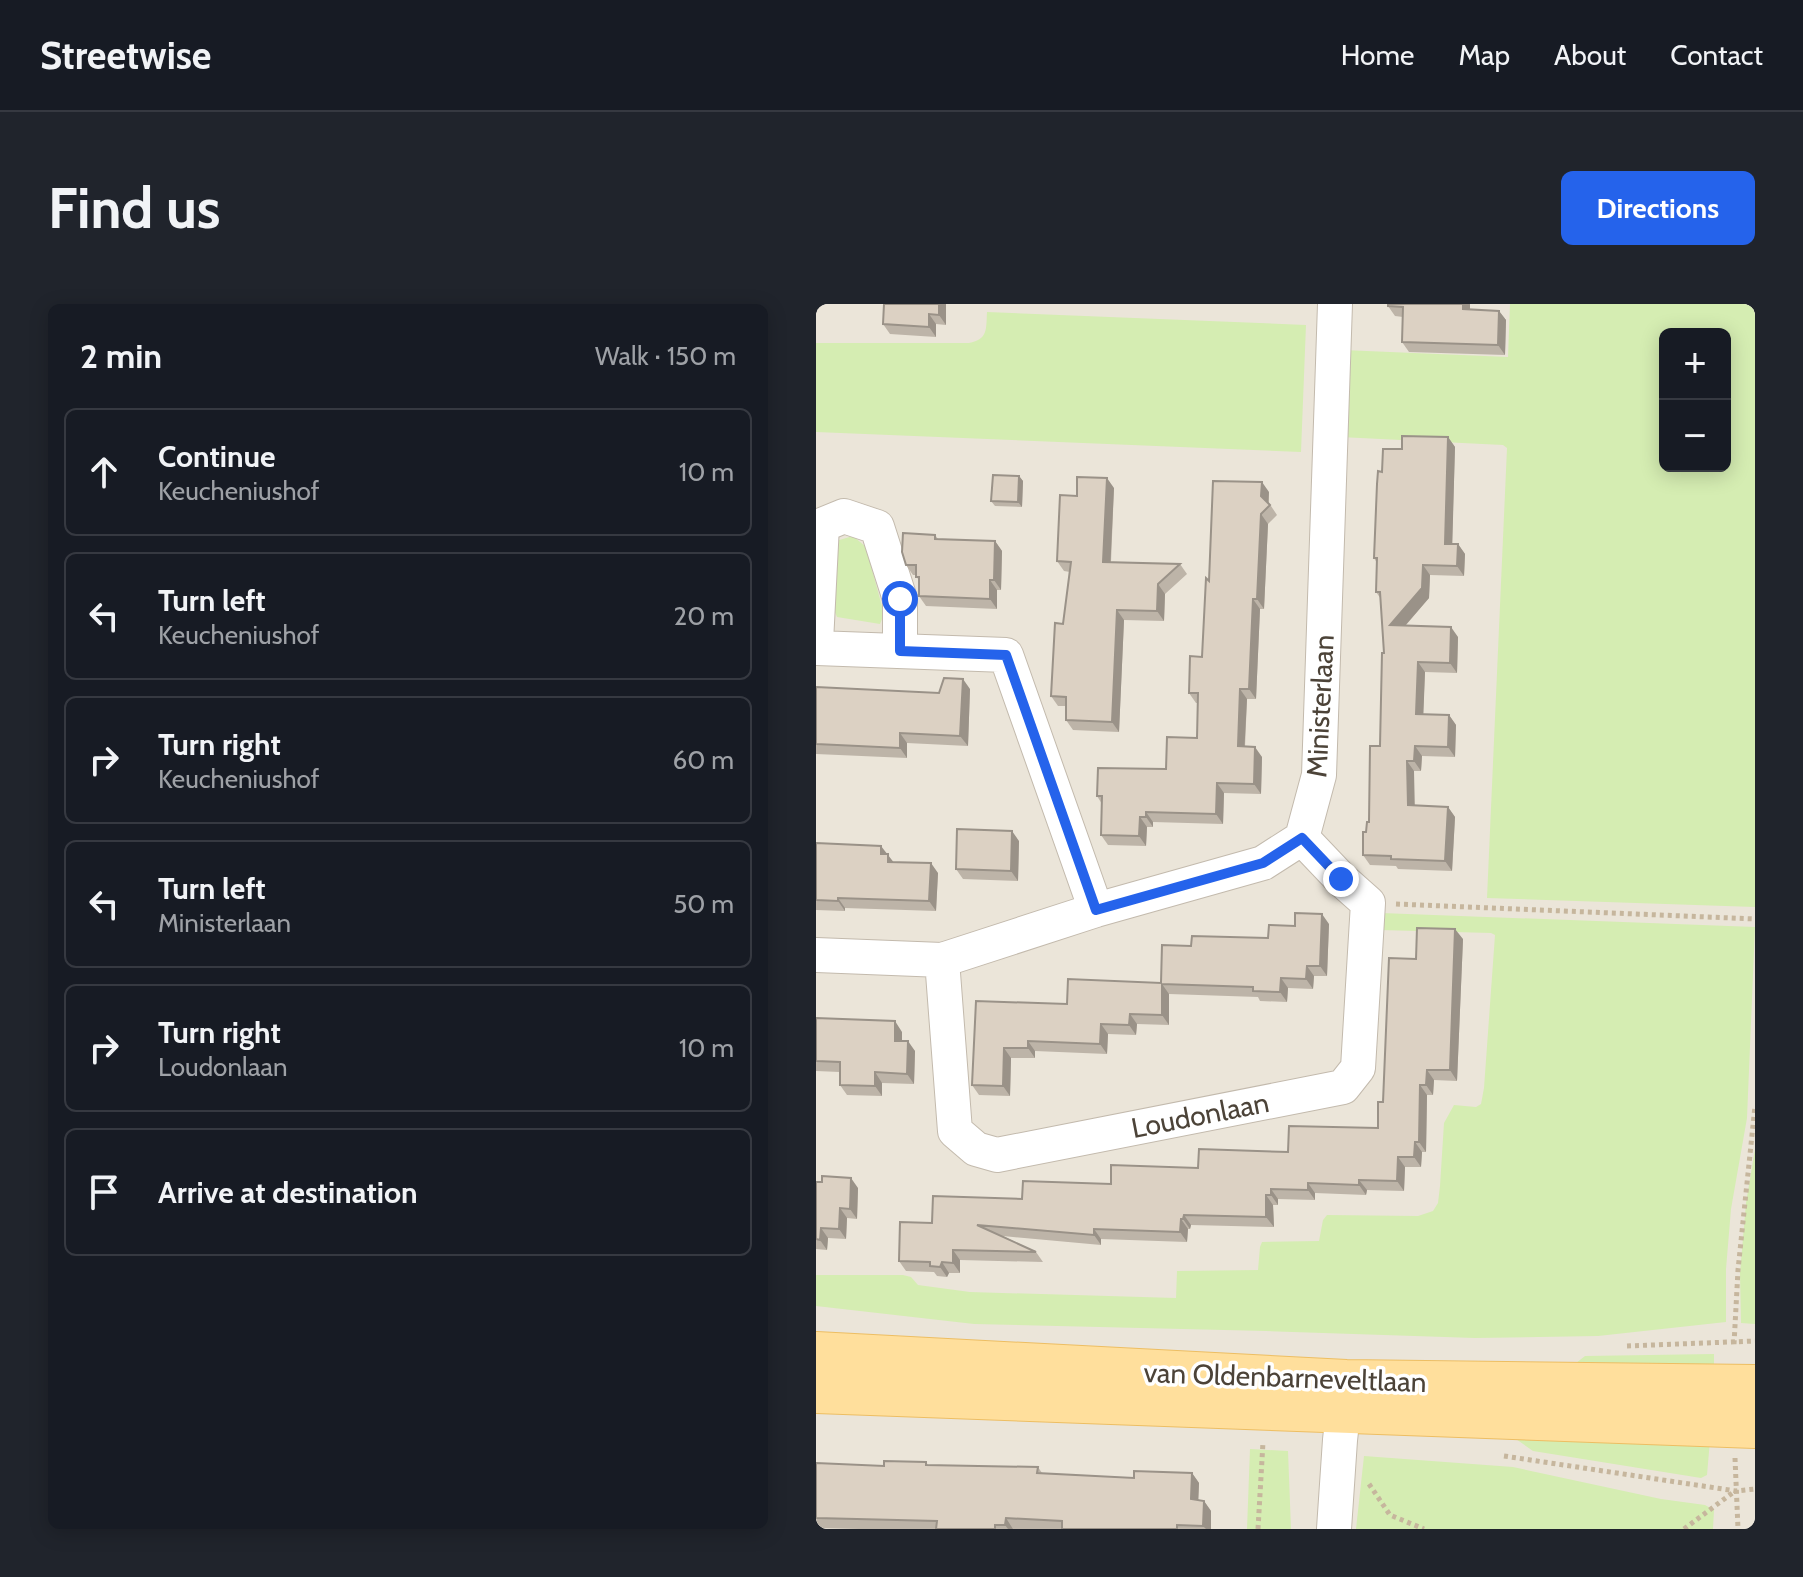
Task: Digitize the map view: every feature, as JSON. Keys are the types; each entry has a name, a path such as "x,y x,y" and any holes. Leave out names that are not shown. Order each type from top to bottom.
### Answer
{"main road":[{"name":"van Oldenbarneveltlaan","path":"816,1354 1343,1411 1755,1387"},
{"name":"van Oldenbarneveltlaan","path":"816,1391 1755,1426"}],"street":[{"name":"Ministerlaan","path":"1302,838 1319,775 1335,304"},
{"path":"900,651 900,599 877,527 844,516 822,525 816,645 900,651 1006,655 1096,910"},
{"path":"816,955 942,960 1096,910 1263,863 1302,838 1368,903"},
{"name":"Loudonlaan","path":"942,960 955,1131 976,1149 997,1155 1343,1087 1358,1068 1368,903"},
{"path":"1334,1529 1343,1411"}],"path":[{"path":"1368,903 1755,919"},
{"path":"1736,1317 1739,1256 1755,1106"},
{"path":"1614,1347 1755,1341"},
{"path":"1343,1411 1390,1515 1424,1529"},
{"path":"1258,1529 1264,1436"},
{"path":"1525,1459 1736,1491 1755,1489"},
{"path":"1684,1529 1736,1491"},
{"path":"1737,1515 1738,1529"}],"shaded area":[{"path":"816,304 1755,304 1755,1529 816,1529"}],"green space":[{"path":"1510,304 1755,304 1755,907 1487,898 1507,448 1503,445 1340,437 1343,350 1508,357"},
{"path":"987,312 1306,325 1301,452 816,432 816,343 969,343 983,336"},
{"path":"853,536 866,547 884,614 880,624 837,617 834,610 836,541"},
{"path":"1381,913 1755,927 1747,1118 1731,1209 1726,1322 1598,1336 1475,1338 974,1324 816,1306 816,1275 903,1275 911,1277 918,1285 970,1292 1176,1298 1177,1271 1258,1270 1262,1242 1319,1241 1327,1215 1418,1216 1433,1211 1438,1203 1444,1123 1454,1105 1476,1107 1481,1104 1495,935 1380,930"},
{"path":"1755,1149 1755,1324 1741,1323 1740,1273 1746,1203"},
{"path":"1714,1354 1714,1378 1557,1378 1585,1356"},
{"path":"1503,1430 1710,1440 1707,1475 1701,1478 1533,1451"},
{"path":"1250,1449 1288,1451 1291,1529 1247,1529"},
{"path":"1364,1456 1513,1467 1661,1499 1705,1505 1714,1510 1713,1529 1356,1529"}],"building":[{"path":"884,304 939,304 939,315 929,314 929,327 883,324"},
{"path":"1388,304 1463,304 1463,309 1499,311 1498,345 1402,342 1403,307"},
{"path":"1402,436 1448,437 1445,544 1458,544 1457,566 1423,565 1422,588 1390,625 1451,627 1450,663 1418,662 1416,714 1449,715 1448,747 1415,746 1414,761 1407,761 1408,805 1448,807 1445,861 1363,855 1363,832 1366,832 1369,822 1370,746 1380,746 1384,653 1380,592 1376,592 1377,558 1374,558 1378,471 1382,472 1383,449 1402,449"},
{"path":"993,475 1019,476 1018,502 991,501"},
{"path":"1077,477 1107,478 1103,562 1180,564 1158,584 1157,611 1117,610 1112,722 1066,720 1066,697 1051,696 1055,623 1063,624 1071,562 1057,561 1060,495 1077,496"},
{"path":"1213,481 1262,482 1261,496 1270,505 1261,514 1249,689 1240,689 1238,746 1255,747 1254,784 1217,783 1216,814 1146,812 1146,817 1140,817 1139,836 1101,835 1102,796 1097,796 1098,768 1166,769 1167,737 1197,738 1198,693 1189,693 1190,656 1202,657"},
{"path":"903,533 935,535 935,539 995,541 990,599 919,596 916,565 906,565 902,552"},
{"path":"944,678 963,679 960,736 900,733 900,748 816,744 816,687 939,693"},
{"path":"957,829 1012,831 1011,871 956,869"},
{"path":"816,843 881,846 881,854 888,854 888,862 931,863 929,901 816,900"},
{"path":"1295,913 1322,914 1320,966 1307,966 1306,979 1281,978 1280,992 1253,991 1253,987 1162,984 1162,1015 1130,1014 1129,1025 1101,1024 1100,1044 1028,1041 1028,1048 1004,1048 1003,1086 972,1085 976,1001 1067,1004 1068,979 1161,983 1162,945 1191,946 1192,936 1268,938 1269,925 1295,926"},
{"path":"1417,928 1455,929 1450,1070 1427,1070 1426,1085 1420,1085 1419,1142 1415,1142 1414,1157 1398,1157 1397,1181 1359,1180 1359,1185 1308,1183 1308,1190 1271,1189 1271,1195 1266,1195 1266,1217 1184,1215 1180,1232 1094,1229 1094,1235 977,1225 1036,1252 953,1250 953,1263 942,1262 940,1267 930,1266 930,1262 899,1261 900,1222 932,1223 933,1196 1022,1199 1023,1181 1111,1184 1111,1165 1198,1168 1199,1149 1288,1152 1289,1126 1378,1128 1378,1102 1383,1102 1389,958 1416,959"},
{"path":"816,1018 895,1021 895,1041 908,1041 907,1074 875,1072 875,1086 840,1085 840,1062 816,1061"},
{"path":"822,1176 851,1178 850,1209 840,1208 839,1229 821,1228 820,1240 816,1239 816,1182 822,1182"},
{"path":"884,1461 1038,1467 1037,1473 1134,1478 1134,1471 1192,1473 1191,1499 1204,1501 1203,1526 1177,1525 1177,1529 1062,1529 1062,1521 1006,1518 1005,1525 995,1525 995,1529 936,1529 937,1521 816,1518 816,1463 884,1466"}],"route":[{"path":"900,599 900,651 1006,655 1096,910 1263,863 1302,838 1341,879"}]}
